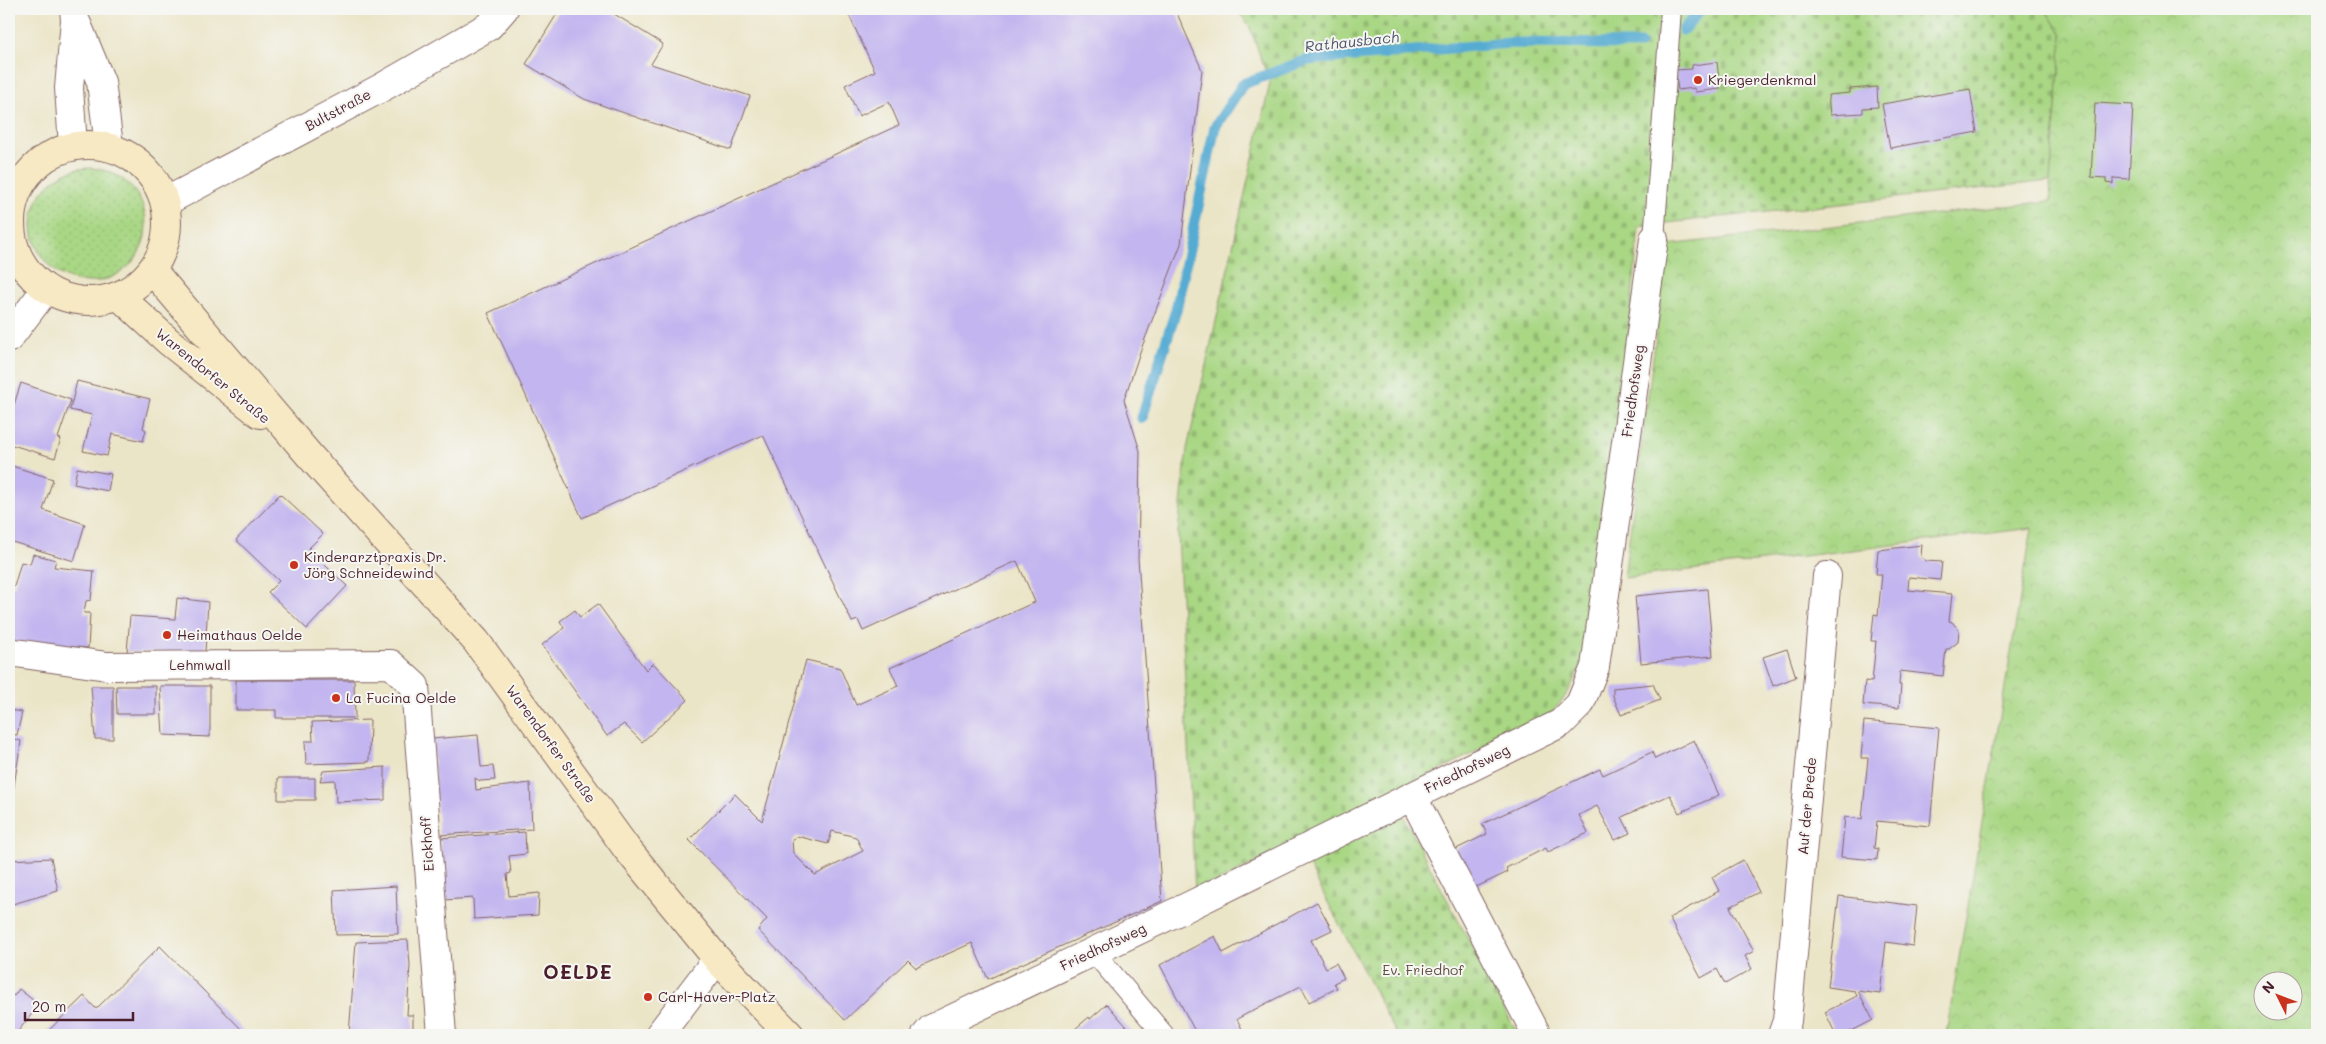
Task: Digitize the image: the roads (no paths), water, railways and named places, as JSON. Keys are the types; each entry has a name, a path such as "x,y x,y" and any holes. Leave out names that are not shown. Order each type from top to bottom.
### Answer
{"main road":[{"path":"73,146 109,146 140,163 156,181 165,202 168,226 163,249 152,270 137,285 119,296 100,301 81,301 62,297 46,289 23,266 10,235 15,184 52,154 73,146"},
{"name":"Warendorfer Straße","path":"152,270 310,454 476,641 627,850 717,960 790,1035"},
{"name":"Warendorfer Straße","path":"119,296 168,341 310,454"}],"street":[{"name":"Bultstraße","path":"165,202 381,88 489,26 504,9"},
{"path":"73,146 68,88 75,14"},
{"path":"75,14 101,82 109,146"},
{"name":"Friedhofsweg","path":"926,1035 931,1029 1561,723 1580,704 1595,667 1654,239"},
{"path":"9,338 46,289"},
{"name":"Auf der Brede","path":"1782,1035 1787,1021 1827,576"},
{"name":"Lehmwall","path":"9,652 107,666 391,664"},
{"name":"Eickhoff","path":"391,664 415,686 442,1035"},
{"path":"1412,796 1537,1035"},
{"path":"659,1035 717,960"}],"lane":[{"path":"1654,239 1671,9"},
{"path":"1093,951 1164,1035"}],"waterway":[{"name":"Rathausbach","path":"1683,30 1701,9"},
{"name":"Rathausbach","path":"1142,418 1176,310 1215,127 1243,84 1307,60 1510,43 1640,44"}],"place":[{"name":"Kriegerdenkmal","path":"1698,80"},
{"name":"Kinderarztpraxis Dr. Jörg Schneidewind","path":"294,565"},
{"name":"Heimathaus Oelde","path":"167,635"},
{"name":"La Fucina Oelde","path":"336,698"},
{"name":"Carl-Haver-Platz","path":"648,997"}],"district":[{"name":"OELDE","path":"578,972"}],"park label":[{"name":"Ev. Friedhof","path":"1423,970"}]}
